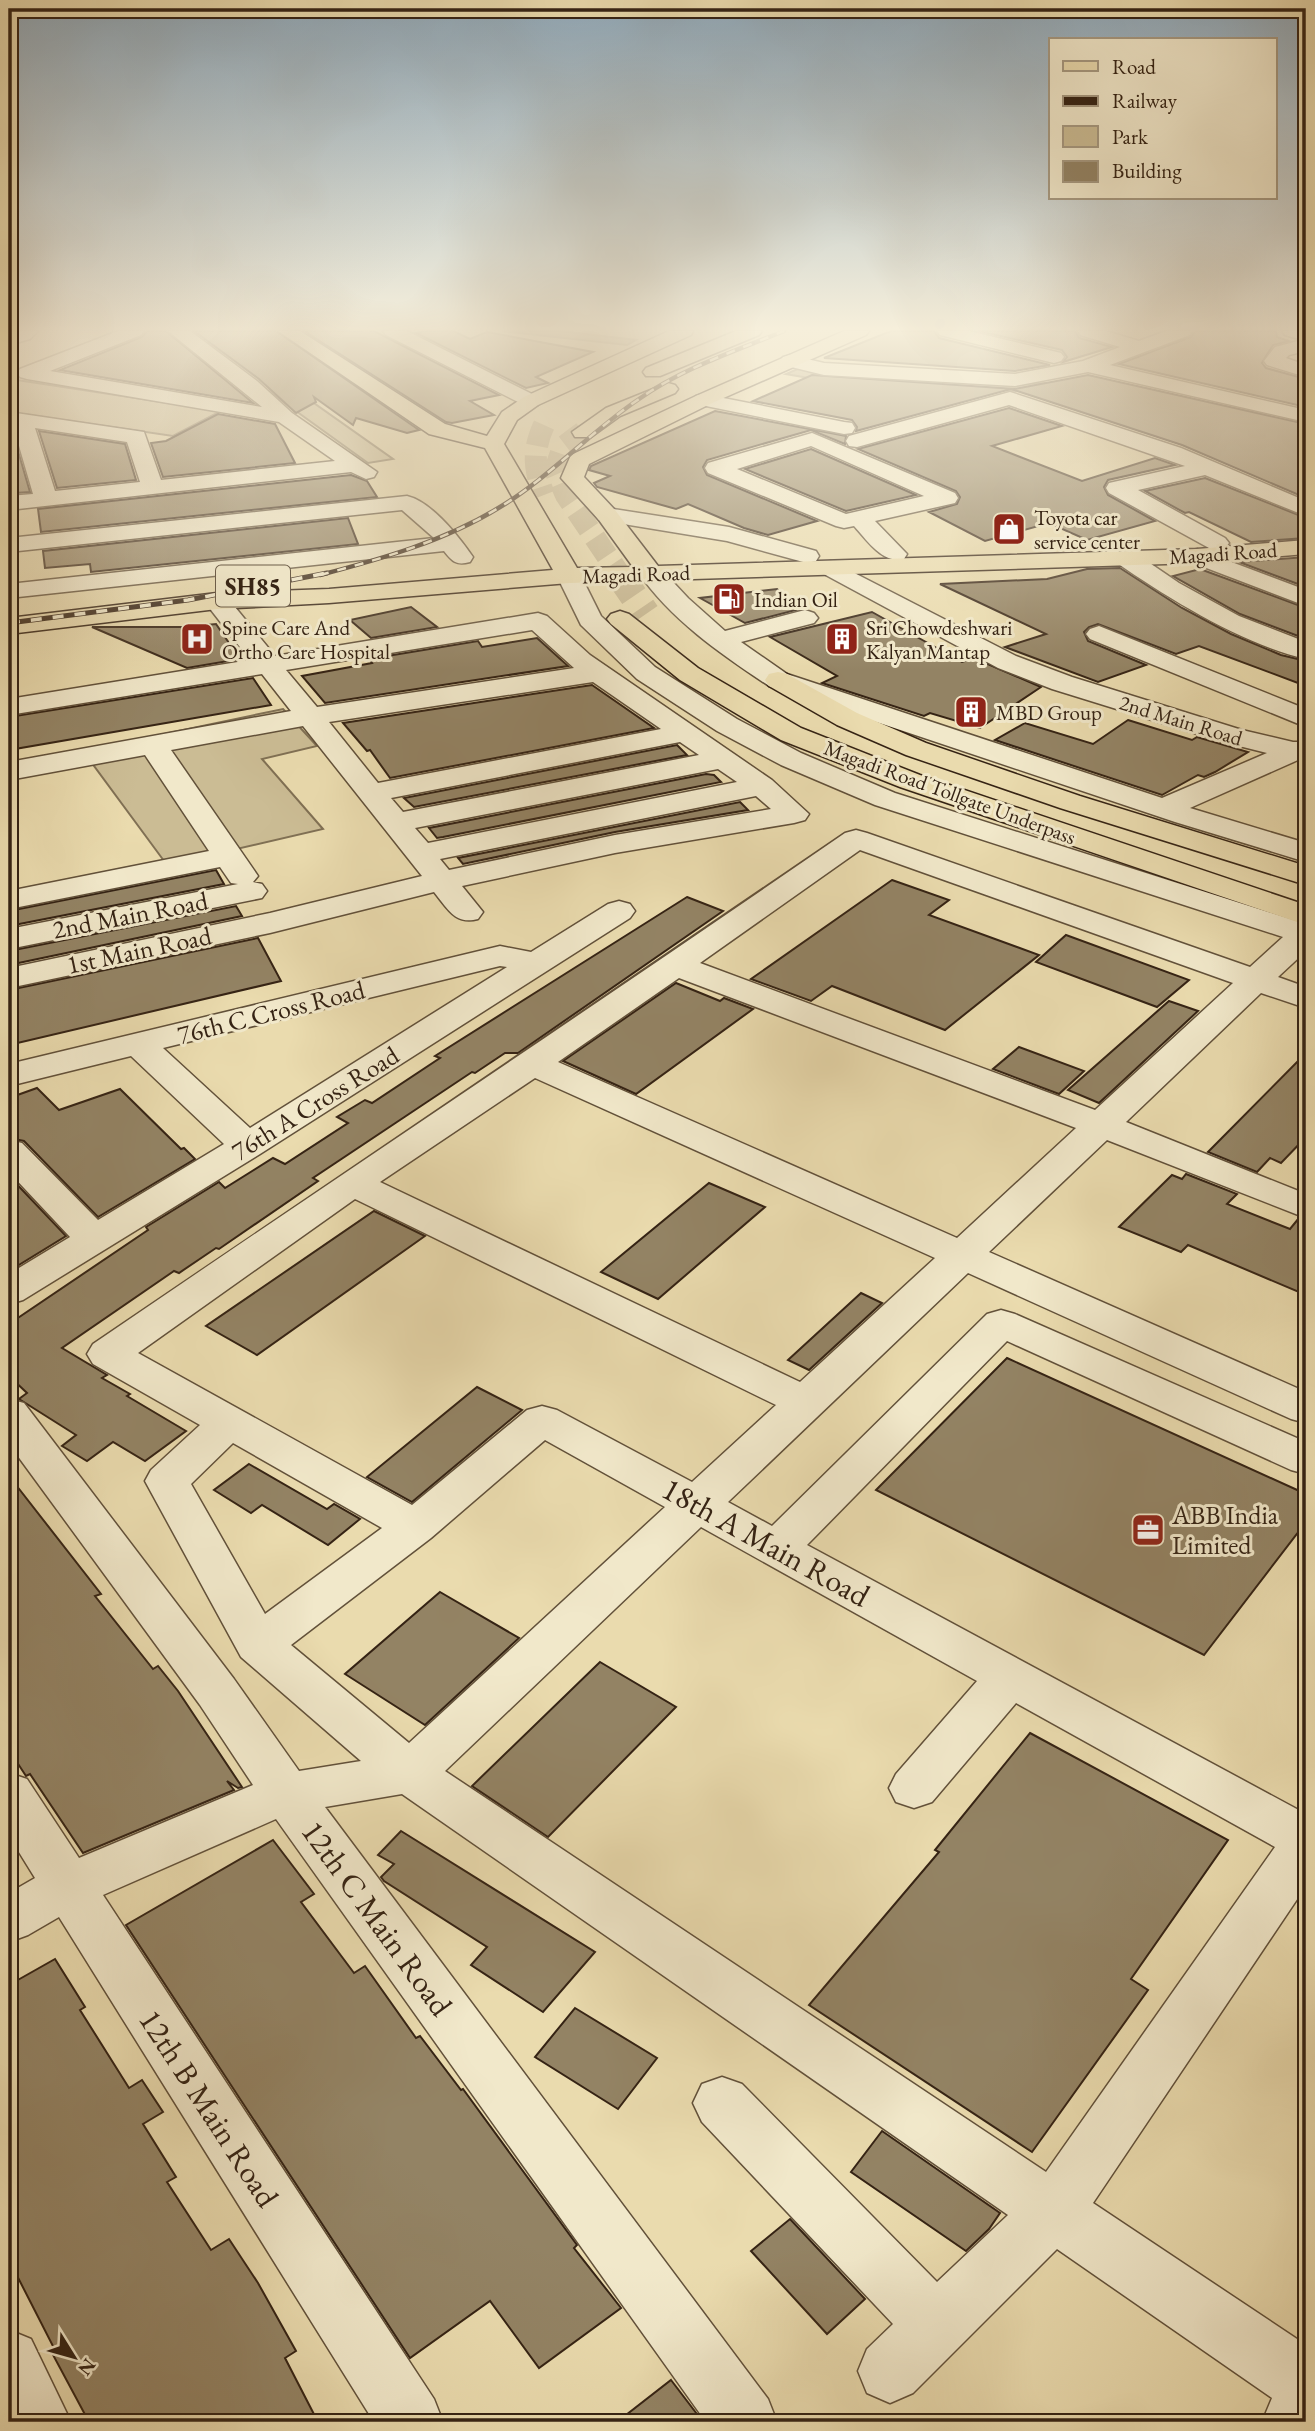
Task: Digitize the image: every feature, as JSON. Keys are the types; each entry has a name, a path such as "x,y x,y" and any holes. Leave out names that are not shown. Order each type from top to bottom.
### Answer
{"main road":[{"path":"493,444 570,579 548,586 501,574"},
{"path":"611,444 579,460 572,478 607,515 645,566"},
{"path":"501,574 537,544 541,526"},
{"name":"Magadi Road","path":"645,566 831,568 1126,558 1306,537"},
{"name":"Magadi Road","path":"9,607 501,574 570,579 645,566 807,556 1306,547"},
{"name":"Magadi Road","path":"9,626 217,601 329,596 501,574"},
{"name":"Magadi Road Tollgate Underpass","path":"1306,896 928,770 813,726 714,668 633,616 689,674 791,734 910,781 1306,915"},
{"path":"778,680 846,719 916,750 1070,802 1306,876"}],"street":[{"path":"25,444 46,499"},
{"path":"138,444 153,488"},
{"path":"9,591 455,550 443,533 407,503 326,444"},
{"path":"794,444 716,468 844,521 947,498 824,444"},
{"path":"1144,444 1209,467 1306,509"},
{"path":"9,503 356,465"},
{"path":"1209,467 1117,488 1207,550 1306,599"},
{"path":"9,545 407,503"},
{"path":"607,515 729,534 807,556"},
{"path":"859,518 895,554"},
{"path":"1126,558 1170,588 1230,621 1306,651"},
{"path":"645,566 677,605 720,640 778,680 1306,853"},
{"name":"2nd Main Road","path":"831,568 1007,662 1062,683 1302,751"},
{"path":"9,1919 67,1887 286,1793 410,1773 1306,934 885,799 790,759 727,725 646,673 590,621 570,579"},
{"path":"217,601 309,717 364,767 370,793 467,912"},
{"path":"720,640 805,618"},
{"path":"9,707 538,621 581,662 762,786"},
{"path":"1099,635 1306,719"},
{"path":"9,771 309,717 597,673"},
{"path":"615,844 535,761 507,740 655,712"},
{"path":"370,793 684,733"},
{"path":"153,746 270,923"},
{"path":"1164,808 1302,751"},
{"path":"394,823 723,759"},
{"path":"419,854 762,786"},
{"name":"1st Main Road","path":"9,978 270,923 440,881 615,844 794,814 762,786"},
{"path":"415,1527 108,1354 353,1183 533,1064 856,839 1306,999"},
{"path":"9,900 228,856"},
{"name":"2nd Main Road","path":"9,939 251,891"},
{"name":"76th A Cross Road","path":"9,1292 247,1146 619,911"},
{"name":"76th C Cross Road","path":"9,1075 500,956 534,963"},
{"path":"675,965 1102,1125 1306,1207"},
{"path":"140,1045 247,1146"},
{"path":"533,1064 1306,1409"},
{"path":"9,1151 94,1239"},
{"path":"353,1183 806,1402"},
{"path":"777,1548 1002,1324 1306,1459"},
{"name":"12th C Main Road","path":"9,1413 216,1692 286,1793 745,2422"},
{"name":"18th A Main Road","path":"258,1644 415,1527 542,1420 1010,1676 1306,1842"},
{"path":"229,1422 167,1481 258,1644 410,1773 1052,2213 1306,2383"},
{"path":"914,1788 1010,1676"},
{"name":"12th B Main Road","path":"9,1793 411,2422"},
{"path":"890,2371 1052,2213 1306,1842"},
{"path":"722,2103 936,2325"},
{"path":"9,2361 39,2422"},
{"path":"1294,2422 1306,2399"}],"green space":[{"path":"342,444 372,444 393,459 368,463"},
{"path":"283,709 317,746 262,759 323,829 167,865 83,751"}],"building":[{"path":"9,444 16,444 30,492 15,493 9,471"},
{"path":"43,444 125,444 136,480 57,488"},
{"path":"152,444 285,444 295,463 163,477"},
{"path":"640,444 761,444 707,460 703,467 707,475 817,521 768,535 744,528 688,504 676,509 597,487 594,483 610,476 589,470 591,466"},
{"path":"875,444 997,444 992,446 1082,481 1155,458 1175,465 1108,480 1104,487 1108,495 1155,521 1087,540 1049,523 985,541 929,512 957,504 960,497 956,491 858,449"},
{"path":"1306,444 1306,498 1182,445"},
{"path":"811,449 916,495 846,511 745,469"},
{"path":"351,475 367,481 377,497 41,532 38,509"},
{"path":"1205,478 1306,518 1306,538 1251,542 1189,512 1185,513 1145,491"},
{"path":"348,518 358,544 91,572 90,564 45,568 43,551"},
{"path":"1306,557 1306,587 1239,562"},
{"path":"1120,568 1182,608 1231,634 1281,655 1306,661 1306,686 1199,646 1176,654 1098,624 1084,632 1088,641 1146,665 1098,682 1005,647 1046,634 940,584 1047,579 1087,569"},
{"path":"1200,569 1306,608 1306,639 1240,614 1173,576"},
{"path":"777,589 796,610 745,623 700,598"},
{"path":"411,607 437,627 371,638 350,620"},
{"path":"872,612 962,662 974,658 1041,687 980,728 930,713 924,716 822,683 837,676 770,637"},
{"path":"216,624 240,659 187,668 92,627 183,627"},
{"path":"537,638 568,666 325,703 302,676 372,663 369,659 478,641 482,647"},
{"path":"253,678 271,705 9,750 9,717"},
{"path":"592,685 654,728 390,778 370,750 367,751 343,723"},
{"path":"1128,720 1192,740 1197,737 1248,752 1215,772 1204,777 1198,775 1162,795 995,740 1025,723 1093,744"},
{"path":"677,745 687,755 414,807 404,798"},
{"path":"706,774 714,775 721,782 437,838 429,828"},
{"path":"740,802 748,810 615,832 463,864 458,858"},
{"path":"216,870 224,884 9,926 9,911"},
{"path":"892,880 949,900 929,915 1039,955 945,1030 832,986 811,1001 751,979"},
{"path":"687,897 723,911 518,1053 505,1053 475,1073 472,1072 313,1178 318,1181 219,1249 216,1248 179,1273 174,1271 62,1348 107,1375 102,1378 130,1394 127,1396 186,1431 145,1461 113,1442 87,1461 62,1446 76,1435 19,1399 27,1393 9,1376 9,1324 148,1230 146,1227 219,1182 225,1188 273,1158 285,1164 348,1123 337,1117 365,1100 372,1103 440,1058 435,1056"},
{"path":"236,906 242,916 9,965 9,951"},
{"path":"1066,935 1189,980 1157,1007 1036,962"},
{"path":"258,938 281,981 9,1045 9,990"},
{"path":"676,983 720,1001 724,998 753,1009 636,1094 563,1061"},
{"path":"1169,1001 1198,1011 1099,1103 1068,1090"},
{"path":"1019,1047 1084,1071 1059,1094 993,1069"},
{"path":"1306,1053 1306,1137 1281,1163 1270,1158 1257,1172 1208,1152"},
{"path":"37,1088 59,1110 120,1089 181,1149 184,1148 195,1159 98,1217 24,1141 9,1138 9,1098"},
{"path":"1186,1174 1237,1194 1227,1204 1290,1229 1299,1218 1306,1220 1306,1295 1188,1245 1181,1252 1119,1227 1172,1175 1182,1179"},
{"path":"9,1176 66,1236 9,1271"},
{"path":"709,1183 765,1207 658,1299 601,1272"},
{"path":"374,1211 425,1236 257,1355 206,1326"},
{"path":"861,1293 882,1303 809,1370 788,1360"},
{"path":"1007,1358 1306,1494 1306,1522 1204,1655 876,1490"},
{"path":"477,1387 522,1410 412,1502 367,1477"},
{"path":"249,1464 327,1509 334,1504 360,1519 328,1545 262,1505 251,1513 214,1490"},
{"path":"9,1476 101,1594 95,1596 153,1669 158,1666 178,1691 242,1787 238,1788 227,1781 234,1790 83,1853 30,1774 26,1776 9,1750"},
{"path":"440,1592 519,1638 425,1725 345,1674"},
{"path":"600,1662 676,1707 548,1837 472,1786"},
{"path":"1030,1733 1228,1840 1131,1979 1148,1990 1032,2152 809,2005 939,1852 935,1850"},
{"path":"401,1831 595,1952 543,2012 471,1965 487,1947 384,1881 381,1877 394,1864 378,1855"},
{"path":"273,1840 314,1894 301,1902 354,1973 365,1966 416,2038 420,2036 461,2090 463,2089 577,2245 574,2248 621,2308 539,2368 490,2301 410,2358 126,1925"},
{"path":"55,1959 85,2007 80,2010 129,2088 142,2080 163,2112 143,2124 176,2177 167,2182 211,2250 229,2239 258,2283 296,2351 285,2358 318,2422 89,2422 52,2353 55,2350 9,2260 9,1985"},
{"path":"575,2008 657,2058 618,2109 535,2057"},
{"path":"882,2131 1000,2213 989,2229 966,2251 851,2172"},
{"path":"790,2219 865,2299 827,2334 751,2251"},
{"path":"671,2380 703,2422 617,2422"}],"tunnel":[{"path":"538,444 538,477 544,495"},
{"path":"566,444 555,470 566,495 620,575"},
{"path":"618,573 646,614"}],"railway":[{"path":"320,575 412,548 457,530 518,495 582,444"},
{"path":"9,623 188,600 327,573"}],"place":[{"name":"Toyota car service center","path":"1009,529"},
{"name":"Indian Oil","path":"729,599"},
{"name":"Spine Care And Ortho Care Hospital","path":"197,639"},
{"name":"Sri Chowdeshwari Kalyan Mantap","path":"842,639"},
{"name":"MBD Group","path":"971,712"},
{"name":"ABB India Limited","path":"1148,1530"}]}
